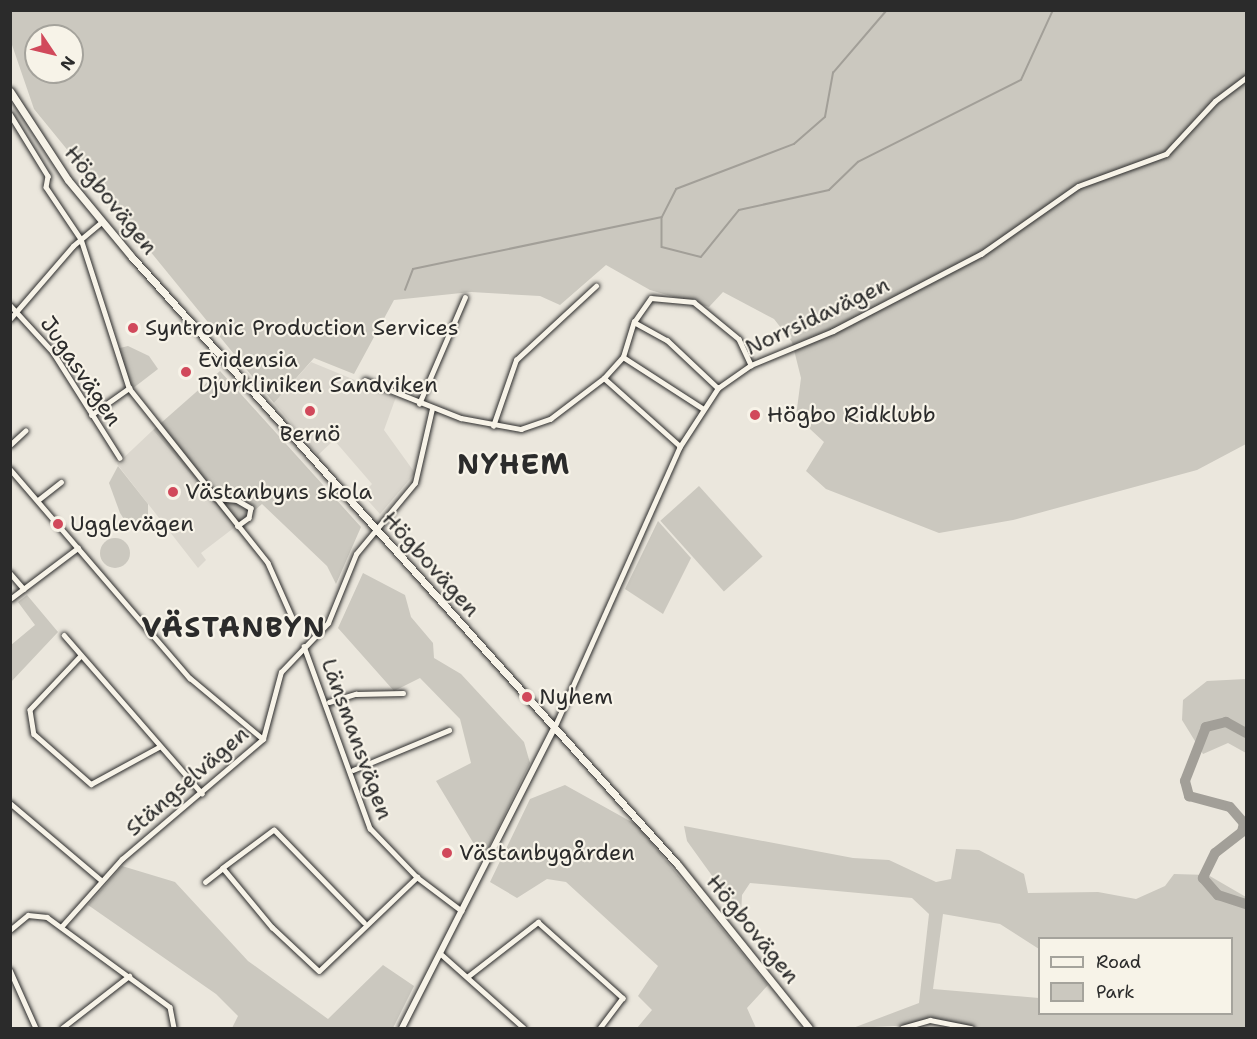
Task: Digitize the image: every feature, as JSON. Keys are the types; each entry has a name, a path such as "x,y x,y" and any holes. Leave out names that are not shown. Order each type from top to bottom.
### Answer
{"main road":[{"name":"Högbovägen","path":"10,92 102,222 678,865 809,1029"}],"street":[{"name":"Norrsidavägen","path":"554,728 680,446 702,408 718,388 751,365 833,331 981,254 1078,186 1166,154 1215,101 1246,78"},
{"path":"10,114 48,177 46,187 81,239 129,388 268,563 292,617"},
{"path":"10,319 81,239 102,222"},
{"path":"493,426 516,360 596,286"},
{"path":"419,404 465,297"},
{"path":"365,380 432,409 493,426 541,424 604,378 623,357 634,322 651,298 694,302 739,339 751,365"},
{"name":"Jugasvägen","path":"10,305 53,352 120,458"},
{"path":"634,322 667,340 718,388"},
{"path":"623,357 702,408"},
{"path":"604,378 680,446"},
{"path":"91,415 129,388"},
{"name":"Stängselvägen","path":"62,926 101,880 263,739 281,672 328,623 351,563 419,475 432,409"},
{"path":"10,445 25,431"},
{"path":"10,469 190,678 263,739"},
{"path":"38,500 61,482"},
{"path":"215,498 237,500 251,508 249,518 238,526"},
{"path":"10,599 78,548"},
{"path":"10,573 24,589"},
{"path":"64,635 159,747 202,793"},
{"name":"Länsmansvägen","path":"304,646 329,702 374,834 417,877 463,911"},
{"path":"81,656 30,710 34,734 91,784 159,747"},
{"path":"329,702 403,693"},
{"path":"402,1029 554,728"},
{"path":"353,770 449,730"},
{"path":"10,803 101,880"},
{"path":"205,882 274,830 364,923"},
{"path":"224,868 272,927 316,970 325,969 364,923 417,877"},
{"path":"10,930 37,914 62,926 170,1007 174,1029"},
{"path":"467,977 538,922 623,998 600,1029"},
{"path":"441,954 524,1029"},
{"path":"10,970 36,1029"},
{"path":"62,1029 129,976"},
{"path":"902,1029 930,1020 971,1029"}],"shaded area":[{"path":"311,362 396,397 384,430 415,473 380,514 362,494 372,484 334,440 318,455 274,403"},
{"name":"Västanbyns skola","path":"153,430 235,527 201,553 206,560 198,568 117,464"}],"green space":[{"path":"11,10 1246,11 1246,444 1197,470 1013,520 939,533 826,489 806,471 824,442 796,416 801,378 792,342 774,319 723,292 709,307 650,290 606,265 560,305 540,296 471,292 394,300 354,374 314,358 274,403 34,109 25,84 84,84 84,24 24,24 24,80 11,42"},
{"path":"128,346 149,356 158,369 132,389 116,349"},
{"path":"220,371 361,527 336,584 327,566 262,504 235,527 153,430"},
{"path":"118,466 148,504 148,533 129,527 120,513 109,483"},
{"path":"699,486 763,557 724,591 660,521"},
{"path":"658,521 691,558 663,614 625,589"},
{"path":"115,538 126,542 130,553 126,564 115,568 104,564 100,553 104,542"},
{"path":"363,573 405,595 411,617 433,643 434,658 461,674 524,742 530,763 483,859 436,781 471,763 460,719 420,678 394,691 338,628"},
{"path":"27,595 58,632 11,682 11,645 35,625 18,602"},
{"path":"1246,679 1246,753 1228,743 1203,754 1182,720 1183,700 1207,681"},
{"path":"565,785 637,825 768,985 747,1008 756,1028 637,1028 652,1010 638,996 658,966 566,882 547,879 517,898 490,882 530,799"},
{"path":"684,826 853,858 889,860 936,882 951,879 956,849 979,850 1024,874 1028,893 1098,892 1136,899 1165,886 1174,874 1208,875 1246,897 1246,1028 955,1028 935,1024 853,1028 919,1003 929,914 912,898 750,883 742,895 741,916 687,841"},
{"path":"122,866 175,882 248,961 328,1019 383,965 414,986 393,1028 232,1028 238,1016 216,994 88,905"}],"waterway":[{"path":"405,290 413,269 662,217 676,189 794,144 825,117 833,73 887,10"},
{"path":"662,218 662,247 701,257 739,210 829,190 858,162 1021,80 1053,10"},
{"path":"1246,733 1226,722 1206,727 1185,781 1189,796 1230,807 1244,823 1242,832 1215,853 1203,878 1218,895 1246,904"}],"place":[{"name":"Syntronic Production Services","path":"133,328"},
{"name":"Evidensia Djurkliniken Sandviken","path":"186,372"},
{"name":"Bernö","path":"310,411"},
{"name":"Högbo Ridklubb","path":"755,415"},
{"name":"Västanbyns skola","path":"173,492"},
{"name":"Ugglevägen","path":"58,524"},
{"name":"Nyhem","path":"527,697"},
{"name":"Västanbygården","path":"447,853"}],"district":[{"name":"NYHEM","path":"514,464"},
{"name":"VÄSTANBYN","path":"234,627"}]}
